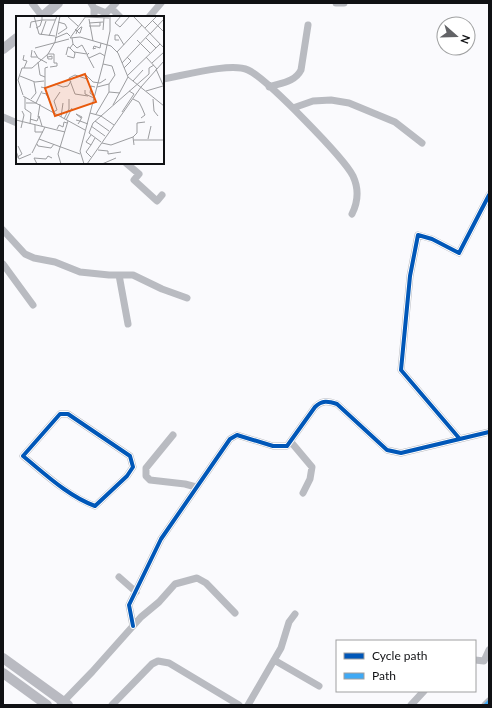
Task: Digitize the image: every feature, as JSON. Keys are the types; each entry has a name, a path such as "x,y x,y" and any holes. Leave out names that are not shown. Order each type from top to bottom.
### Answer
{"main road":[{"path":"43,16 58,3"},
{"path":"3,49 16,39"},
{"path":"3,658 64,704"},
{"path":"3,673 46,705"}],"street":[{"path":"32,3 41,16"},
{"path":"150,16 160,3"},
{"path":"336,3 344,3"},
{"path":"93,6 103,13 106,13 113,6 119,16"},
{"path":"93,6 94,16"},
{"path":"269,87 296,79 301,70 308,25"},
{"path":"164,79 219,68 247,69 293,108 345,164 353,177 358,195 352,214"},
{"path":"293,108 313,101 331,100 349,103 395,122 422,143"},
{"path":"3,117 16,123"},
{"path":"127,164 139,174 134,180 151,196 157,201 162,195"},
{"path":"460,438 401,370 410,276 418,235 432,239 459,253 489,195"},
{"path":"3,230 25,254 34,258 55,262 80,272 133,275 162,289 187,298"},
{"path":"3,264 33,305"},
{"path":"118,275 128,324"},
{"path":"133,626 129,604 162,539 230,439 237,435 273,446 282,447 291,442 320,403 328,401 337,404 387,450 393,452 401,453 489,432"},
{"path":"60,414 68,414 130,456 133,467 127,476 95,506 86,503 58,485 23,456 60,414"},
{"path":"173,435 146,468 146,476 150,480 185,484 196,487"},
{"path":"291,442 312,467 310,479 303,493"},
{"path":"119,577 136,592"},
{"path":"64,704 133,626 175,584 197,578 206,583 235,612"},
{"path":"248,705 281,648 289,622 295,614"},
{"path":"476,660 484,661 489,650"},
{"path":"274,660 319,686"},
{"path":"112,705 152,664 158,661 169,663 239,705"},
{"path":"411,705 423,692"},
{"path":"485,705 489,701"}],"marked path":[{"path":"485,705 489,701"}],"cycle path":[{"path":"459,438 401,370 410,276 418,235 432,239 459,253 489,195"},
{"path":"133,626 129,605 161,539 230,439 237,435 273,446 287,446 315,407 320,403 325,402 337,404 387,450 401,453 489,432"},
{"path":"60,414 68,414 130,456 133,467 127,476 95,506 66,491 23,456 60,414"}]}
